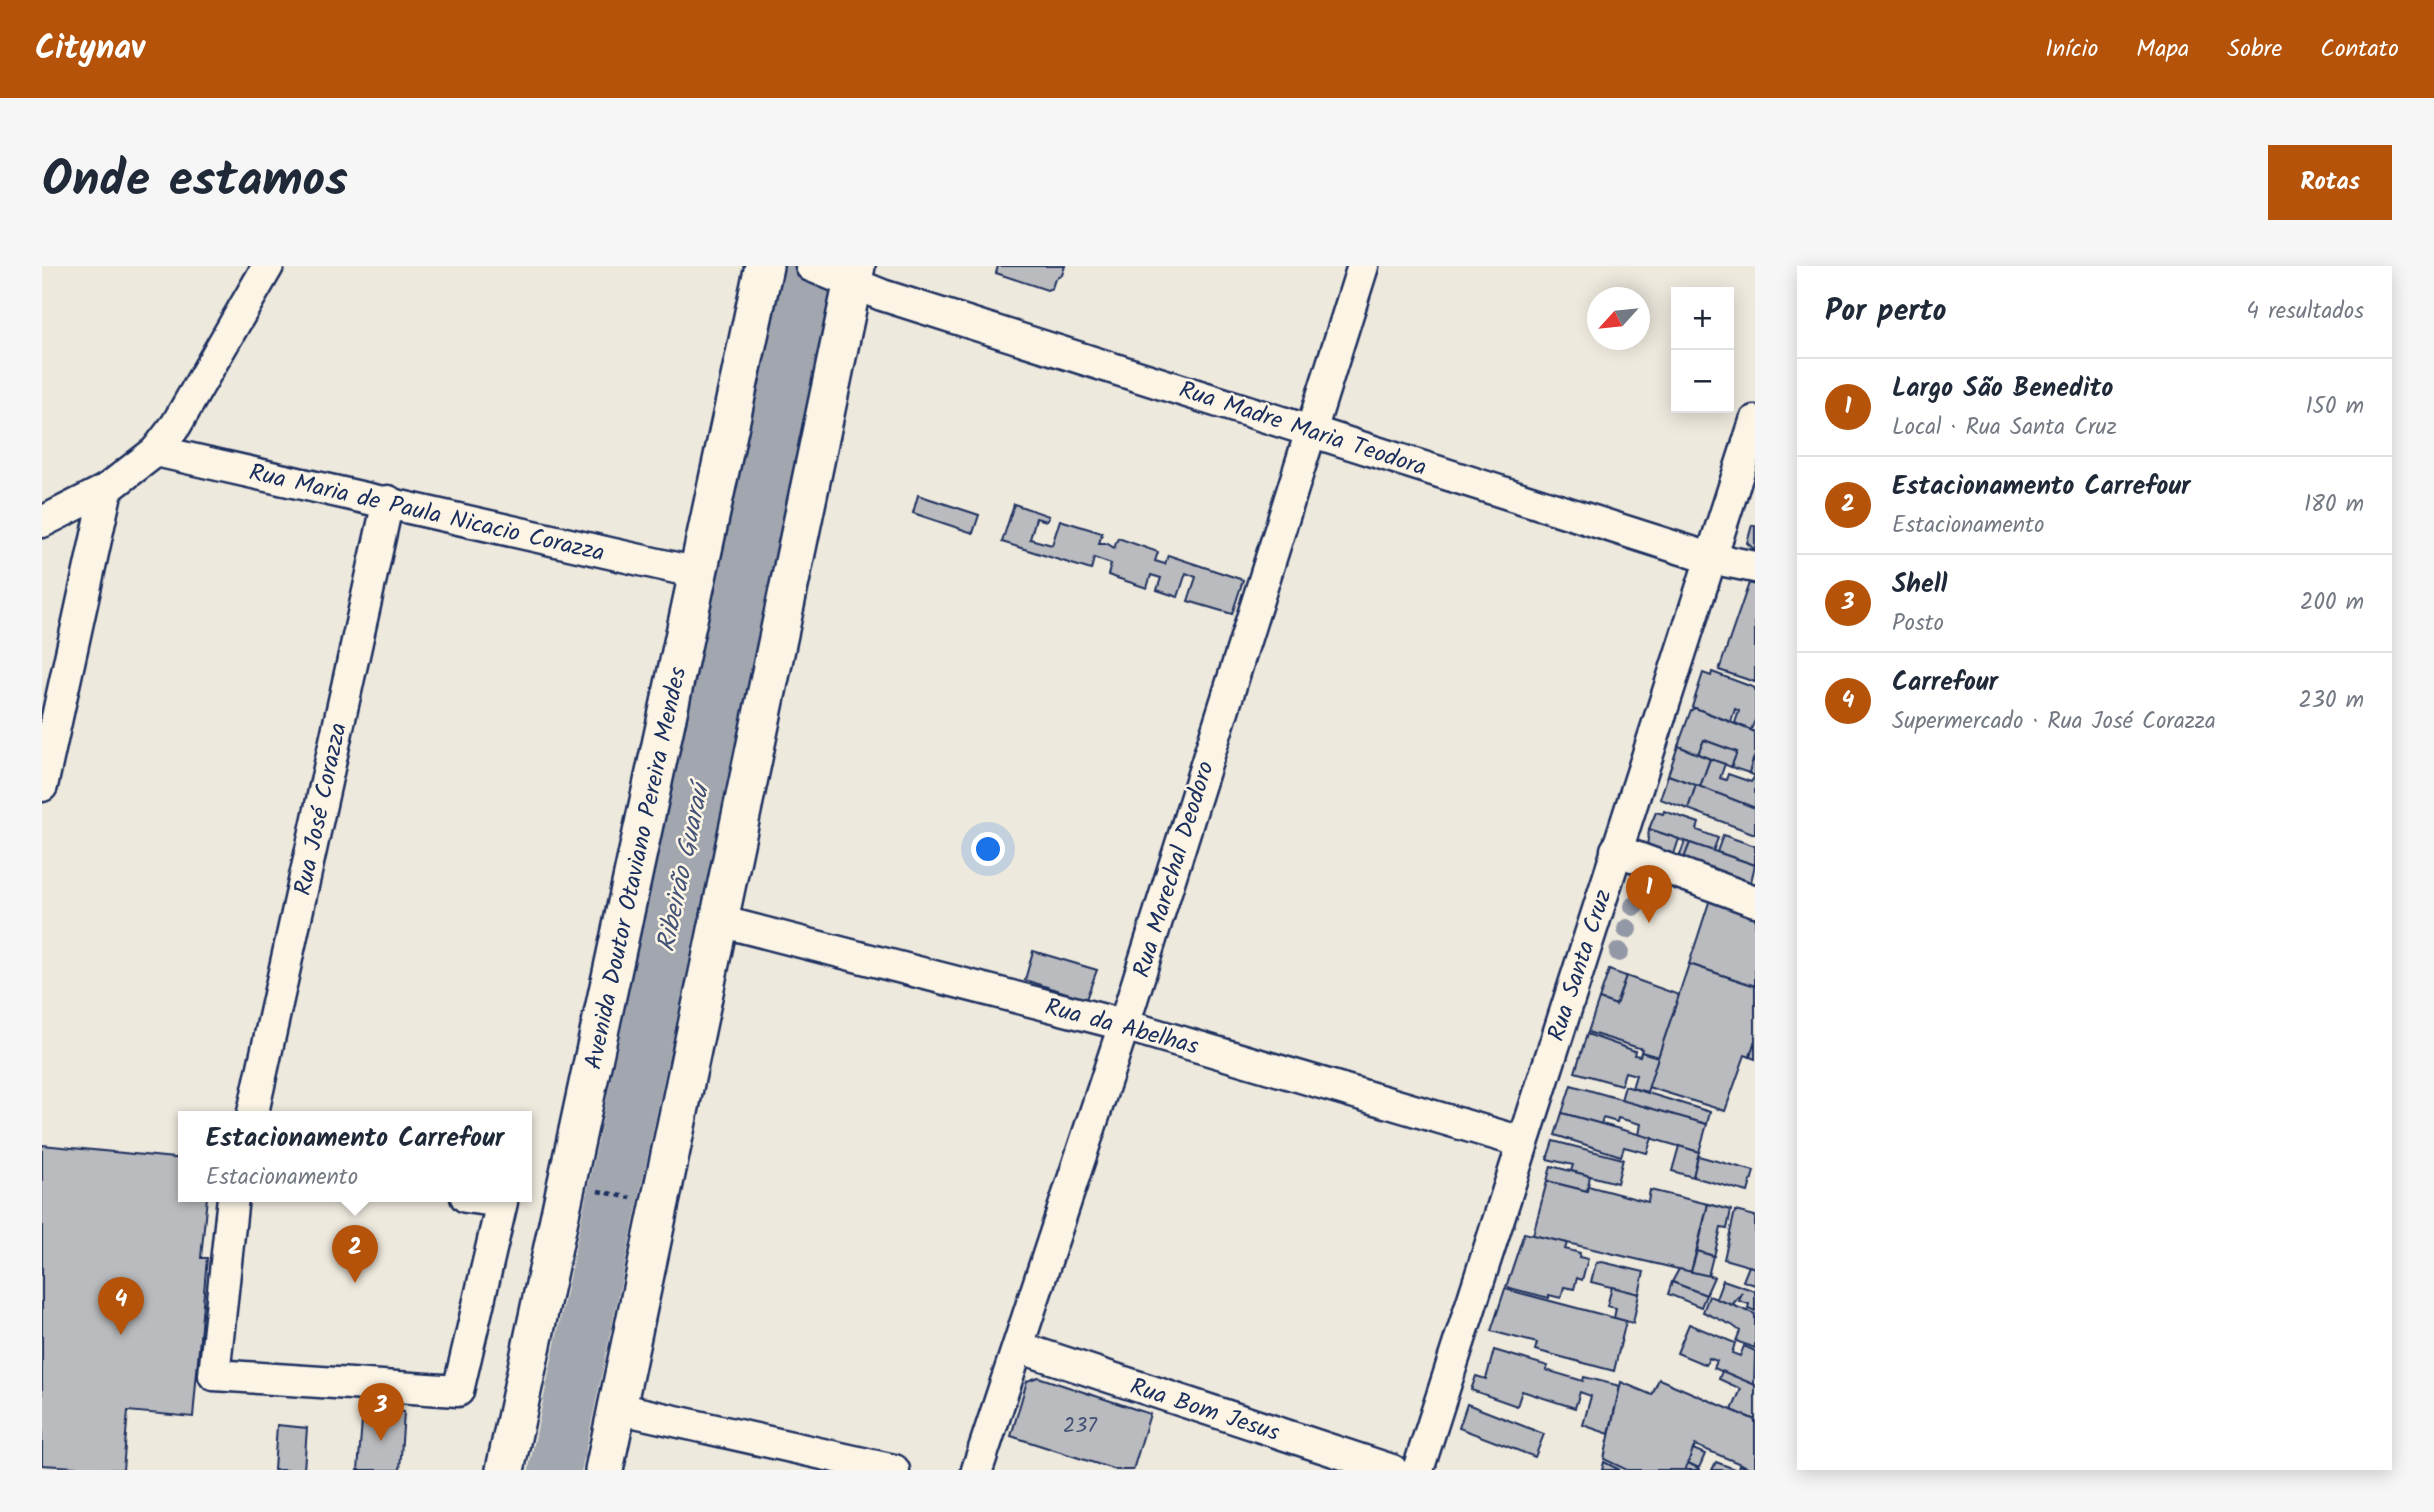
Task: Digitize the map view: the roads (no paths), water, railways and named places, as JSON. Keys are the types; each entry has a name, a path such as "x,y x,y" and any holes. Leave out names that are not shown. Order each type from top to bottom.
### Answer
{"main road":[{"name":"Avenida Doutor Otaviano Pereira Mendes","path":"505,1470 764,266"},
{"path":"604,1470 719,921 838,274"}],"street":[{"path":"42,522 107,489 156,451 176,425 268,266"},
{"name":"Rua Marechal Deodoro","path":"977,1470 1124,1025 1363,266"},
{"name":"Rua Madre Maria Teodora","path":"838,274 1310,431 1710,558 1755,567"},
{"name":"Rua Santa Cruz","path":"1418,1470 1755,421"},
{"name":"Rua Maria de Paula Nicacio Corazza","path":"156,451 388,501 698,573"},
{"path":"42,786 107,489"},
{"name":"Rua José Corazza","path":"253,1111 388,501"},
{"path":"1616,850 1755,901"},
{"name":"Rua da Abelhas","path":"719,921 1124,1025 1522,1142"},
{"path":"232,1202 214,1375 458,1391 502,1202"},
{"name":"Rua Bom Jesus","path":"1018,1347 1392,1470"},
{"path":"617,1408 894,1470"}],"waterway":[{"name":"Ribeirão Guaraú","path":"555,1470 809,266"}],"place":[{"name":"Largo São Benedito","path":"1649,923"},
{"name":"Estacionamento Carrefour","path":"355,1283"},
{"name":"Carrefour","path":"121,1335"},
{"name":"Shell","path":"381,1441"}]}
